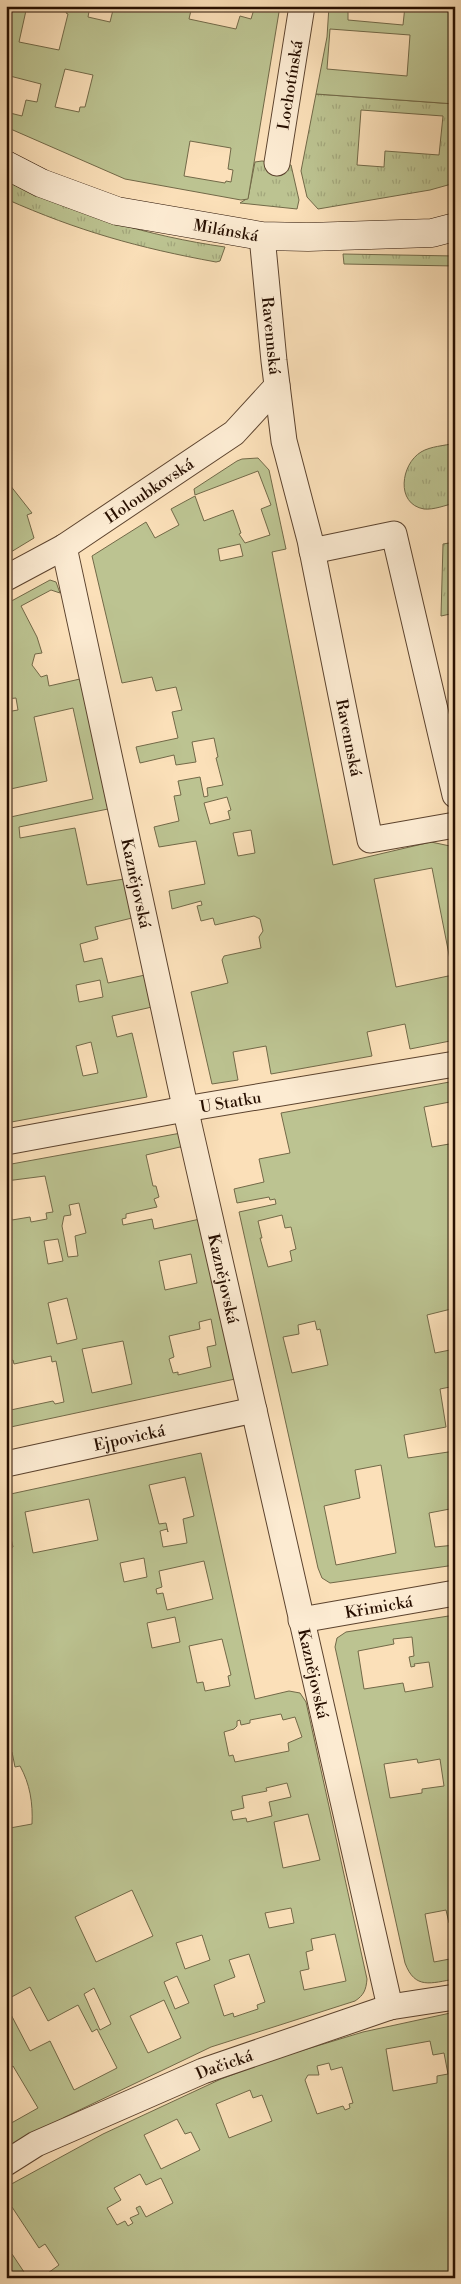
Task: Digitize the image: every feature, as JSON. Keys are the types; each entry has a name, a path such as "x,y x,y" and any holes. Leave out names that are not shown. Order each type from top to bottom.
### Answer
{"street":[{"name":"Lochotínská","path":"277,163 302,6"},
{"name":"Milánská","path":"6,165 40,182 117,211 262,236 308,237 432,233 455,226"},
{"name":"Ravennská","path":"262,236 284,441 312,551 370,840 455,825"},
{"name":"Holoubkovská","path":"6,578 64,547 234,433 277,386"},
{"path":"312,551 394,534 455,795"},
{"name":"Kaznějovská","path":"64,547 186,1109 390,2007"},
{"name":"U Statku","path":"6,1142 186,1109 455,1064"},
{"name":"Ejpovická","path":"6,1464 254,1410"},
{"name":"Křimická","path":"302,1620 455,1593"},
{"name":"Dačická","path":"6,2163 36,2144 204,2071 390,2007 455,1997"}],"green space":[{"path":"8,6 27,6 19,42 59,50 68,14 66,13 68,6 90,6 88,17 110,22 114,6 192,6 189,19 236,29 240,16 251,19 255,6 280,6 248,199 241,200 125,179 6,127 6,112 22,116 26,100 37,102 41,84 6,75 6,15","holes":["65,69 93,75 85,107 80,107 79,112 55,107","190,141 231,148 228,169 233,170 231,182 226,181 225,183 184,176"]},
{"path":"329,6 348,6 348,20 403,25 405,6 455,6 455,75 452,76 455,104 316,94 327,37","holes":["330,29 410,35 407,76 327,69"]},
{"path":"316,94 455,104 455,183 430,190 318,209 307,197 301,171","holes":["361,110 443,116 439,155 385,151 384,167 357,165"]},
{"path":"262,161 291,165 299,200 297,209 240,203 248,198 255,162"},
{"path":"6,181 59,204 113,222 168,237 225,247 220,261 216,262 161,251 109,237 58,220 6,199"},
{"path":"343,254 455,256 455,266 344,264"},
{"path":"455,443 455,503 428,509 415,506 408,500 405,492 404,483 409,465 414,458 425,450"},
{"path":"258,458 269,470 286,549 272,552 333,865 431,842 450,846 455,873 455,1040 410,1049 405,1024 367,1032 372,1056 271,1074 266,1046 233,1052 238,1080 212,1084 191,992 228,983 222,960 224,956 261,948 259,937 263,931 260,919 254,916 215,925 213,918 201,921 197,906 202,905 201,901 172,909 169,891 205,884 196,841 159,847 154,827 179,821 174,796 181,795 178,781 200,777 204,797 208,796 207,788 223,785 216,758 218,757 214,738 192,742 196,762 176,765 174,755 140,763 136,747 178,738 172,712 182,710 176,687 156,691 152,677 122,683 92,556 146,522 155,538 179,525 171,509 195,496 204,521 233,510 241,533 239,534 245,543 270,535 261,509 271,505 258,471 195,495 194,489 242,459","holes":["240,544 243,556 220,561 218,549","227,797 231,810 228,811 230,819 210,824 204,803","251,830 255,853 238,856 233,833","432,868 453,975 396,987 374,879"]},
{"path":"6,480 32,513 27,515 34,538 6,555"},
{"path":"455,542 455,613 441,616 443,544"},
{"path":"50,580 56,582 60,593 51,590 21,606 37,637 42,653 35,654 32,665 41,677 47,675 49,686 80,679 108,809 19,827 20,838 75,828 87,885 124,879 132,918 95,927 98,939 80,944 84,962 102,958 108,983 145,975 152,1007 112,1016 117,1037 132,1033 147,1097 6,1123 6,818 93,799 73,708 34,717 47,781 6,790 6,712 18,710 16,698 6,699 6,604","holes":["100,980 103,997 79,1002 76,985","91,1042 98,1073 83,1076 76,1046"]},
{"path":"455,1081 455,1101 424,1107 432,1147 455,1143 455,1308 427,1315 435,1353 455,1349 455,1386 440,1389 446,1427 404,1435 408,1458 455,1451 455,1508 429,1513 435,1547 455,1545 455,1565 330,1583 322,1578 318,1568 239,1212 276,1204 275,1199 270,1200 269,1197 237,1203 234,1189 264,1182 259,1159 290,1153 281,1113","holes":["282,1215 285,1228 291,1227 296,1249 290,1251 292,1261 268,1267 260,1238 262,1238 258,1221","315,1321 317,1330 320,1329 328,1365 292,1373 283,1337 299,1334 298,1325","381,1465 396,1553 336,1565 324,1506 360,1498 355,1470"]},
{"path":"181,1133 185,1151 180,1147 146,1155 153,1186 156,1186 159,1197 154,1199 157,1207 126,1214 126,1218 122,1219 123,1225 152,1219 154,1229 200,1219 235,1379 6,1428 6,1411 53,1401 55,1404 64,1402 56,1361 52,1362 51,1356 14,1364 13,1360 6,1361 6,1190 12,1220 30,1217 31,1222 47,1219 46,1213 53,1212 45,1176 6,1181 6,1165","holes":["79,1203 86,1233 75,1236 78,1256 68,1257 62,1226 64,1216 71,1215 69,1205","58,1239 63,1261 48,1264 44,1241","191,1254 197,1283 165,1290 159,1261","67,1298 77,1339 57,1344 48,1303","211,1319 216,1345 207,1347 211,1367 178,1375 178,1372 173,1373 169,1359 174,1357 169,1336 200,1329 199,1322","123,1341 132,1384 92,1393 82,1349"]},
{"path":"201,1453 255,1699 289,1691 300,1693 306,1702 367,1979 364,1992 355,2001 211,2047 65,2117 6,2150 6,2126 38,2108 13,2066 6,2070 6,2005 30,2051 50,2041 74,2090 117,2068 97,2029 92,2032 78,2005 48,2021 30,1987 6,2000 6,1821 10,1828 32,1824 32,1816 30,1794 26,1780 20,1766 15,1767 12,1752 6,1753 6,1549 13,1547 6,1517 6,1495","holes":["185,1477 194,1516 183,1519 187,1543 163,1547 160,1531 167,1529 168,1532 166,1523 159,1524 149,1485","89,1499 98,1540 33,1553 25,1512","144,1558 147,1577 124,1582 120,1563","204,1561 213,1599 167,1610 163,1593 157,1594 156,1589 162,1587 159,1571","175,1617 180,1642 152,1648 147,1623","222,1639 231,1675 228,1676 230,1686 205,1691 203,1682 197,1683 189,1646","281,1714 283,1720 295,1717 302,1737 288,1743 289,1751 235,1762 233,1755 229,1756 224,1732 234,1729 237,1726 237,1721 240,1720 241,1725 250,1723 250,1720","287,1783 291,1797 269,1802 272,1816 247,1822 246,1818 233,1820 231,1811 244,1808 242,1796 267,1791 266,1788","308,1814 320,1860 283,1868 274,1822","132,1890 153,1936 96,1962 75,1917","291,1908 294,1923 269,1928 265,1913","335,1934 346,1981 304,1990 300,1971 309,1969 306,1952 313,1950 311,1939","202,1935 210,1960 185,1969 176,1943","249,1954 265,2002 257,2005 258,2009 234,2017 233,2013 224,2016 214,1985 235,1977 229,1960","177,1976 189,2003 175,2009 164,1982","94,1988 111,2024 100,2030 84,1994","164,2000 181,2038 148,2053 130,2016"]},
{"path":"455,1615 455,1922 449,1923 446,1910 425,1914 434,1962 455,1958 455,1979 425,1983 419,1981 409,1972 405,1963 335,1647 337,1638 346,1632","holes":["412,1637 414,1656 409,1657 411,1667 415,1666 414,1664 429,1662 433,1687 405,1692 403,1683 364,1689 358,1651 394,1644 393,1639","417,1759 418,1763 440,1759 444,1786 422,1789 422,1793 390,1798 384,1764"]},
{"path":"455,2012 455,2278 41,2278 59,2265 45,2244 39,2248 12,2207 6,2210 6,2187 103,2134 221,2079 274,2059 363,2032","holes":["430,2041 433,2055 444,2053 448,2074 437,2076 437,2083 393,2091 386,2049","329,2063 331,2070 342,2067 353,2103 349,2104 350,2108 345,2110 343,2106 317,2114 305,2080 308,2075 319,2075 317,2066","250,2090 253,2098 262,2095 272,2121 229,2138 216,2104","177,2119 185,2134 191,2132 200,2150 161,2169 144,2135","140,2174 146,2185 161,2178 173,2203 146,2217 140,2206 136,2208 139,2214 130,2218 133,2223 128,2226 125,2221 117,2225 107,2208 121,2200 114,2188"]},
{"path":"12,2254 28,2278 6,2278 6,2258"}]}
